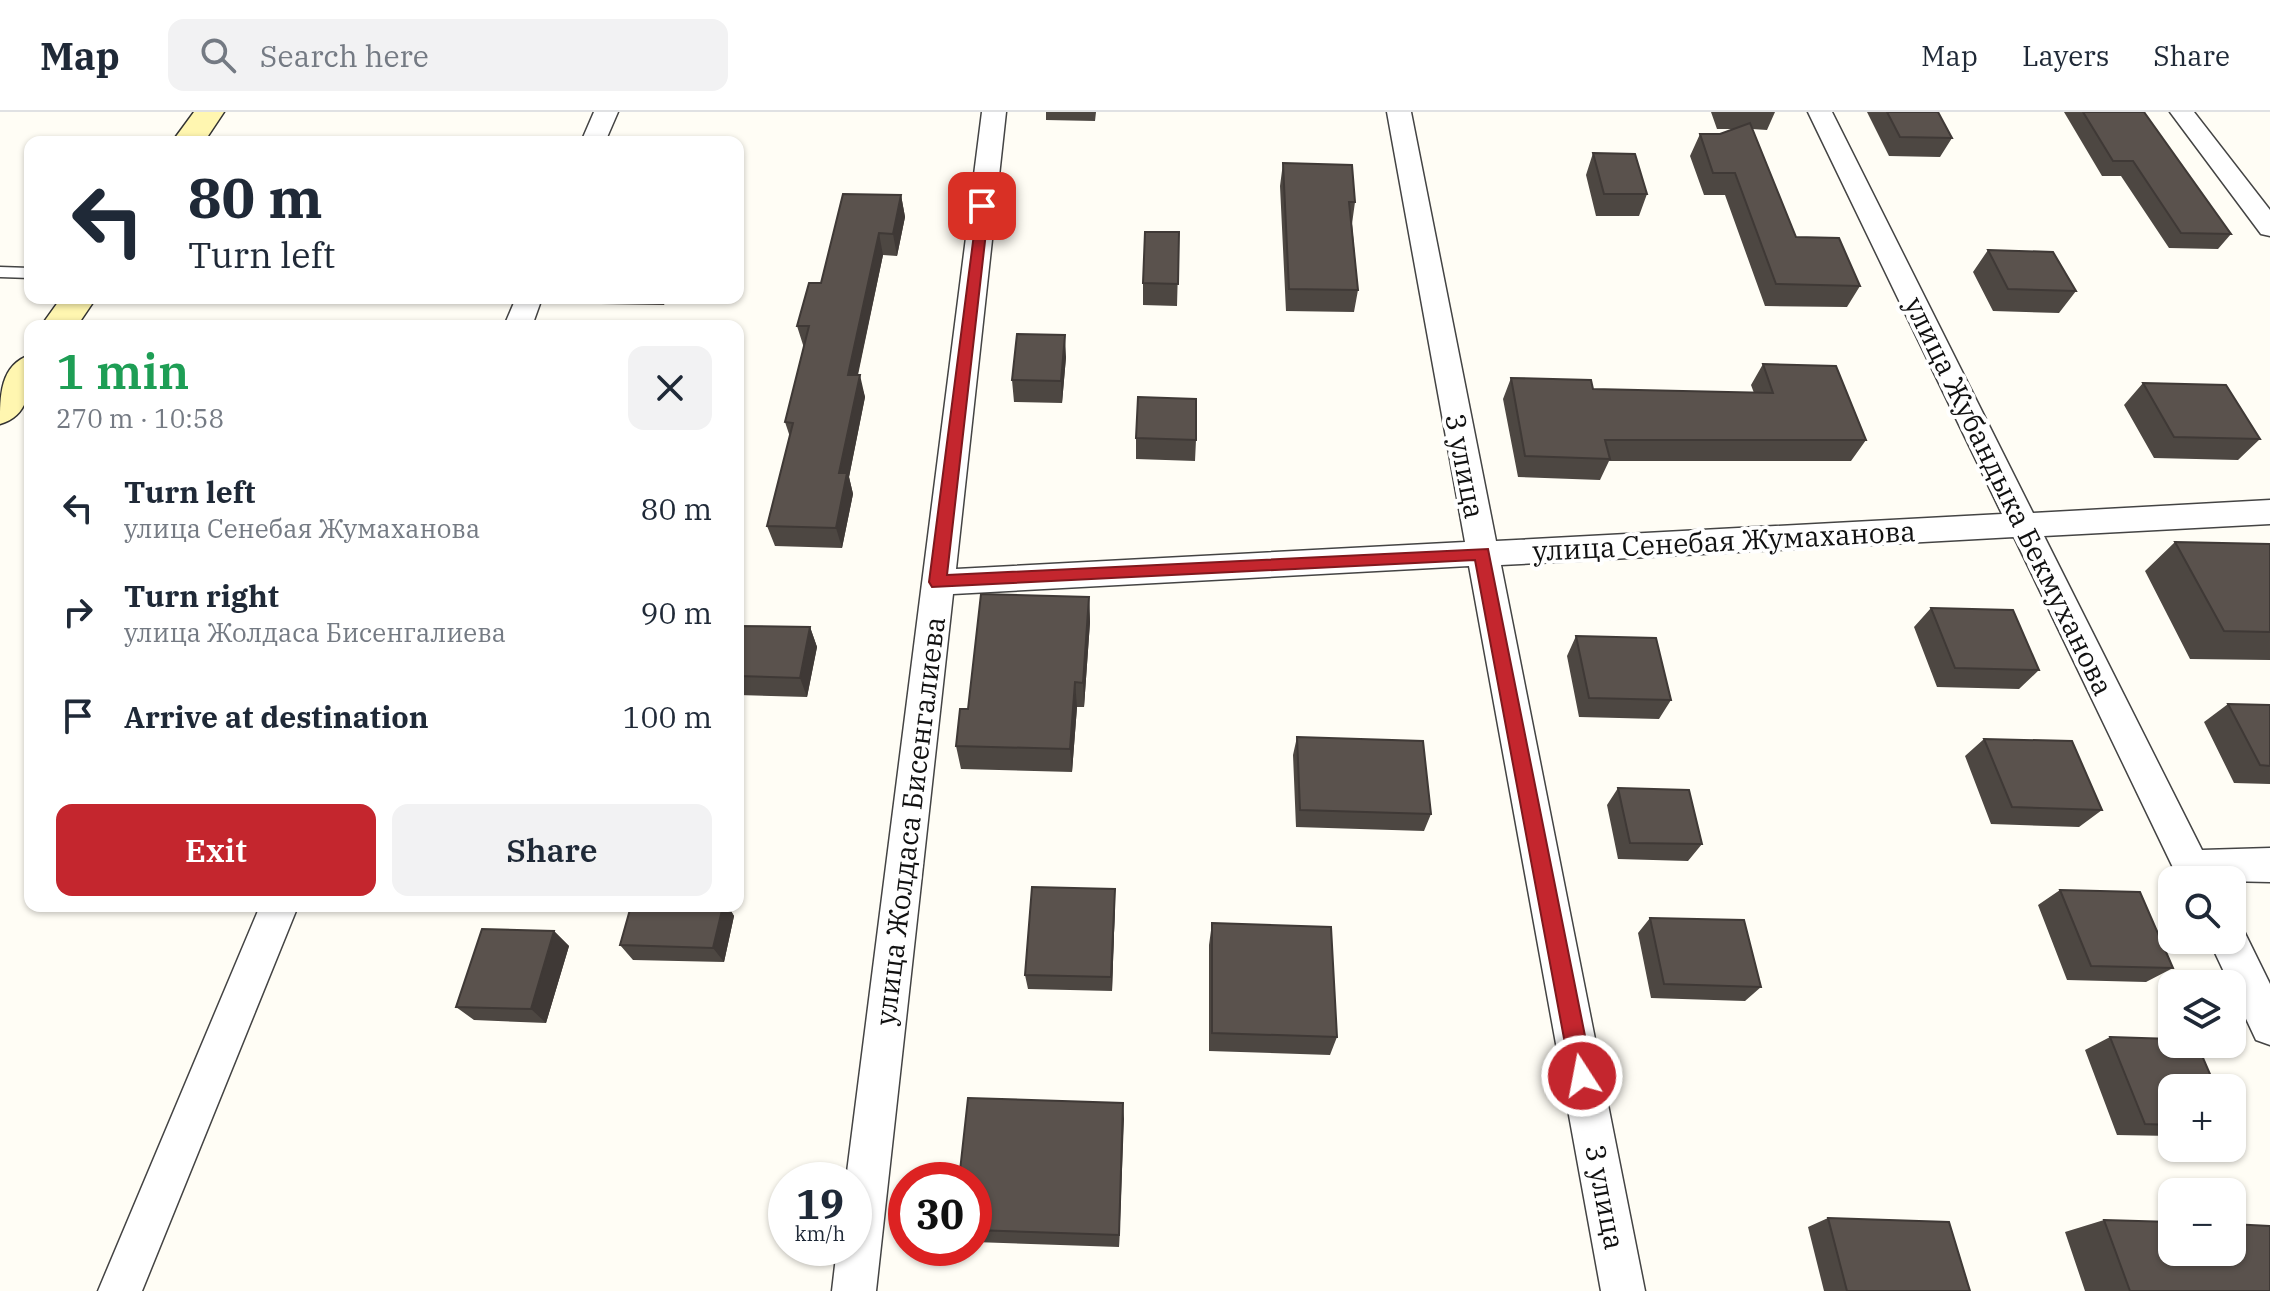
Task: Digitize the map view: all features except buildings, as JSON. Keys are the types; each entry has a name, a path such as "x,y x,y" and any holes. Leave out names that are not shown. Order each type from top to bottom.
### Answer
{"main road":[{"path":"192,136 209,112"},
{"path":"0,411 24,377"}],"street":[{"path":"596,136 606,112"},
{"name":"улица Жолдаса Бисенгалиева","path":"854,1291 994,112"},
{"name":"3 улица","path":"1399,112 1623,1291"},
{"name":"улица Жубандыка Бекмуханова","path":"1820,112 2192,866"},
{"path":"2182,112 2270,228"},
{"name":"улица Сенебая Жумаханова","path":"938,582 2270,512"},
{"path":"2246,868 2270,865"},
{"path":"120,1291 277,912"},
{"path":"2235,954 2270,1026"}],"lane":[{"path":"0,272 24,273"}],"route":[{"path":"982,206 938,582 1482,553 1582,1076"}]}
